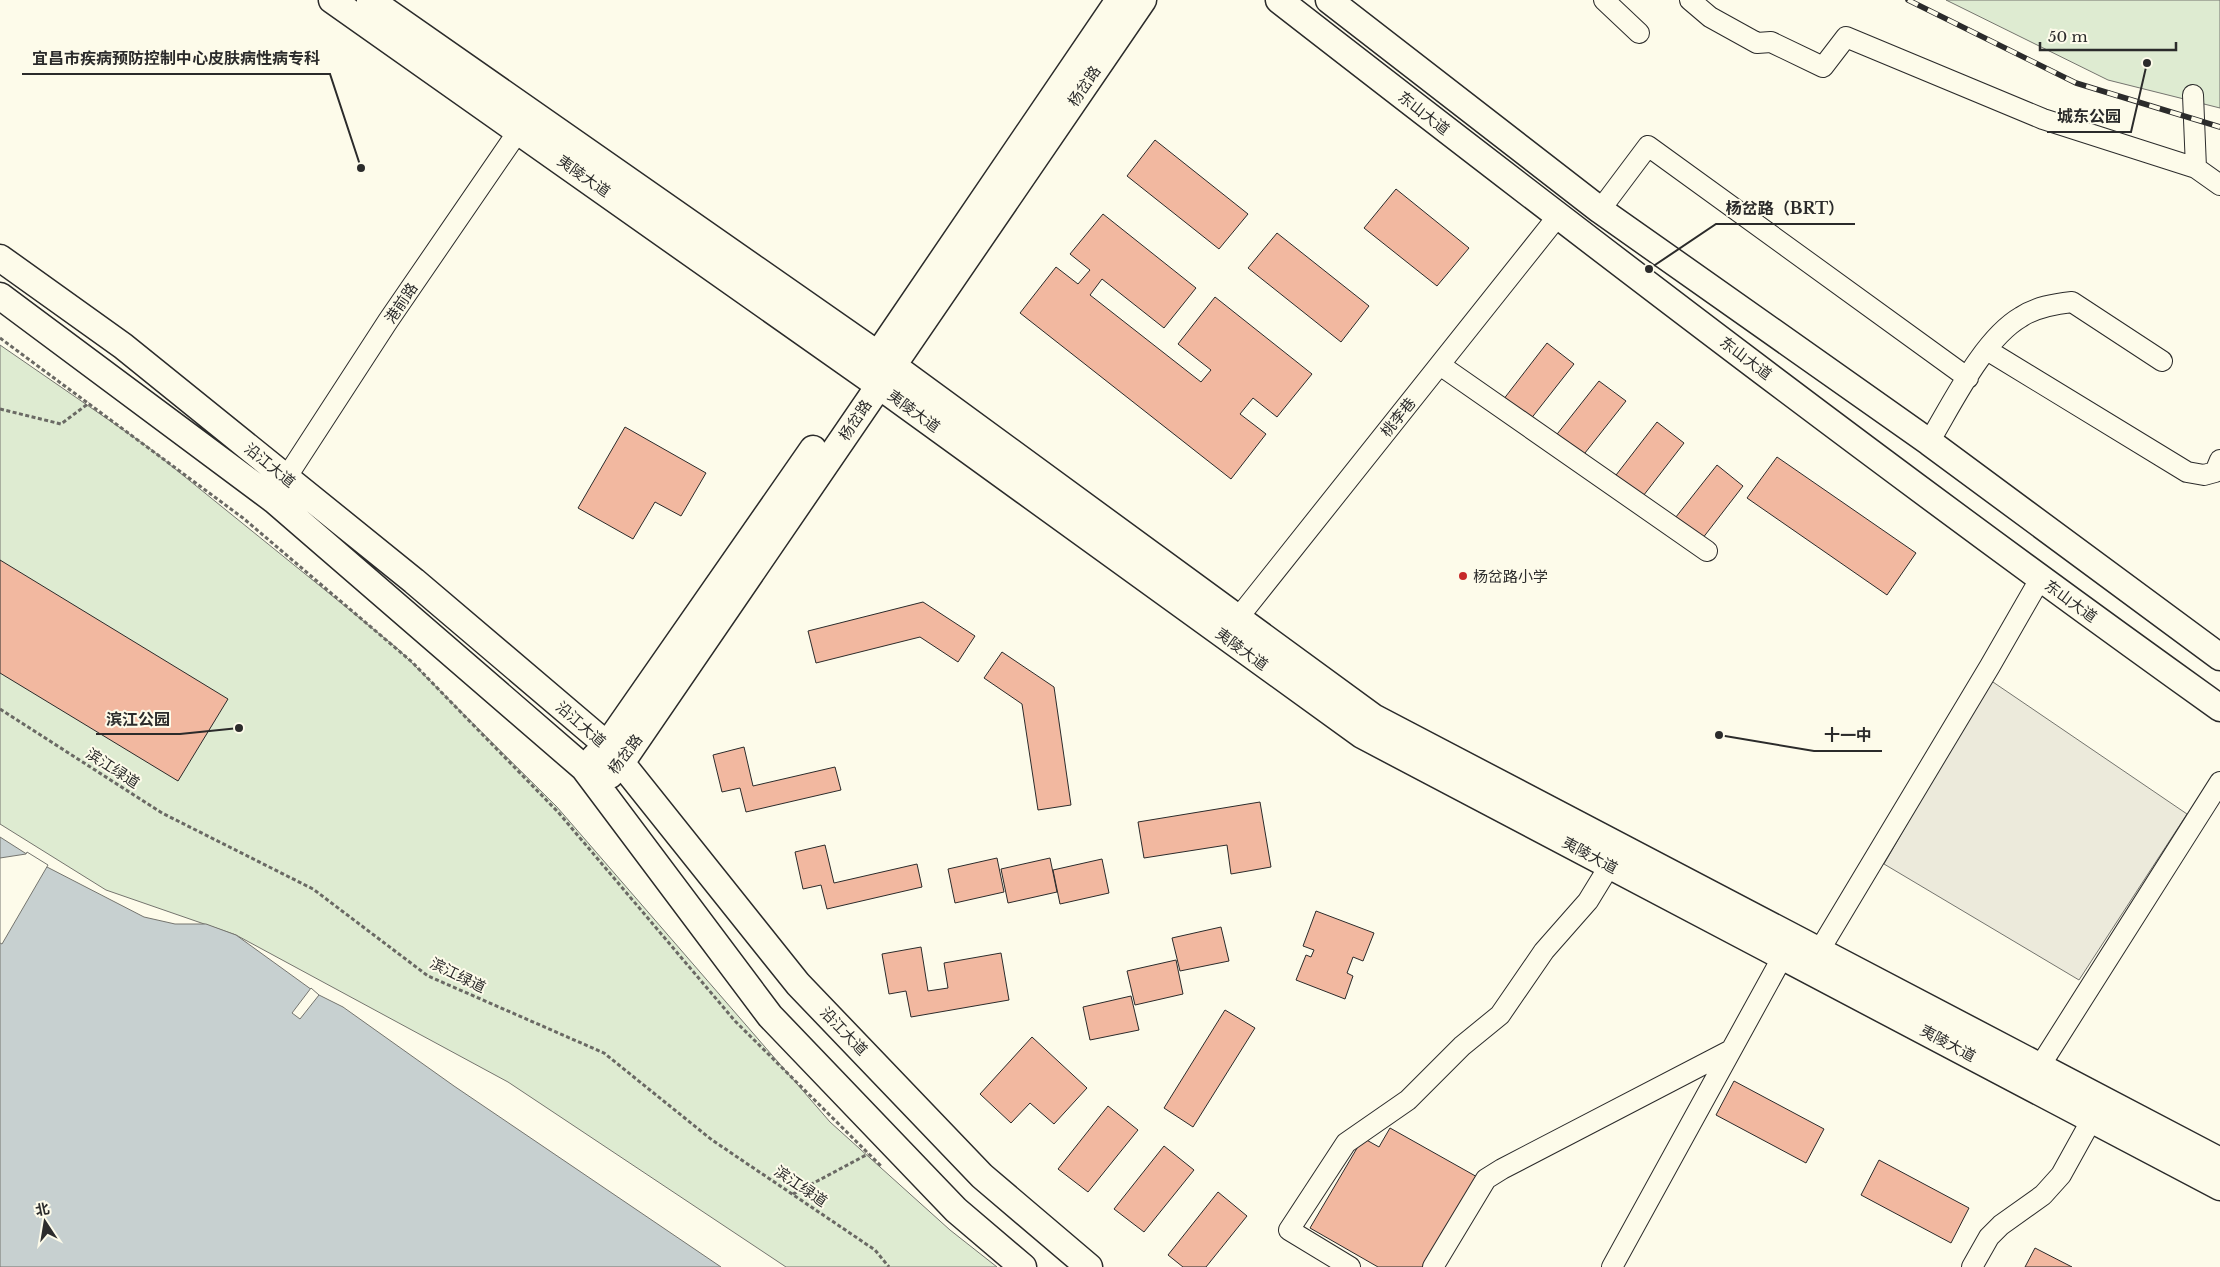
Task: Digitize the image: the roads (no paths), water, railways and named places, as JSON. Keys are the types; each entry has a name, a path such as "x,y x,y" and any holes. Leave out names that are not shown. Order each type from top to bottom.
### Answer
{"main road":[{"name":"夷陵大道","path":"332,0 519,130 878,370 1238,618 1373,717 2220,1161"},
{"name":"夷陵大道","path":"370,0 878,370 1362,735 2220,1187"},
{"name":"杨岔路","path":"878,370 1119,0"},
{"name":"杨岔路","path":"590,778 614,754 878,370 1143,0"},
{"name":"东山大道","path":"1279,0 1558,216 2040,579 2220,708"},
{"name":"东山大道","path":"1329,0 1600,210 1929,442 2220,658"},
{"name":"沿江大道","path":"0,258 123,346 414,581 614,754 798,984 982,1176 1088,1267"},
{"name":"沿江大道","path":"0,296 274,500 590,778 770,1016 956,1210 1023,1267"}],"street":[{"path":"1604,0 1640,33"},
{"path":"1690,0 1710,17 1757,43 1771,42 1823,67 1846,37 2043,119 2196,168 2220,184"},
{"path":"2193,95 2196,168"},
{"name":"港前路","path":"286,478 388,321 519,130"},
{"path":"1600,210 1648,146 1968,378"},
{"name":"桃李巷","path":"1238,618 1558,216"},
{"path":"1929,442 1997,335 2021,316 2049,305 2072,302 2162,360"},
{"path":"1987,350 2187,472 2204,475 2214,472 2220,460"},
{"path":"1440,365 1707,551"},
{"path":"1819,951 2040,579"},
{"path":"2040,1066 2220,782"},
{"path":"1350,1267 1289,1230 1346,1143 1408,1100 1462,1046 1500,1015 1544,951 1588,901 1610,865"},
{"path":"1612,1267 1783,956"},
{"path":"1433,1267 1486,1179 1502,1168 1731,1050"},
{"path":"1972,1267 1989,1237 2001,1224 2043,1194 2061,1175 2092,1119"}],"railway":[{"path":"1908,0 2076,83 2220,127"}],"place":[{"name":"城东公园","path":"2147,63"},
{"name":"宜昌市疾病预防控制中心皮肤病性病专科","path":"361,168"},
{"name":"杨岔路（BRT）","path":"1649,269"},
{"name":"杨岔路小学","path":"1463,576"},
{"name":"滨江公园","path":"239,728"},
{"name":"十一中","path":"1719,735"}]}
